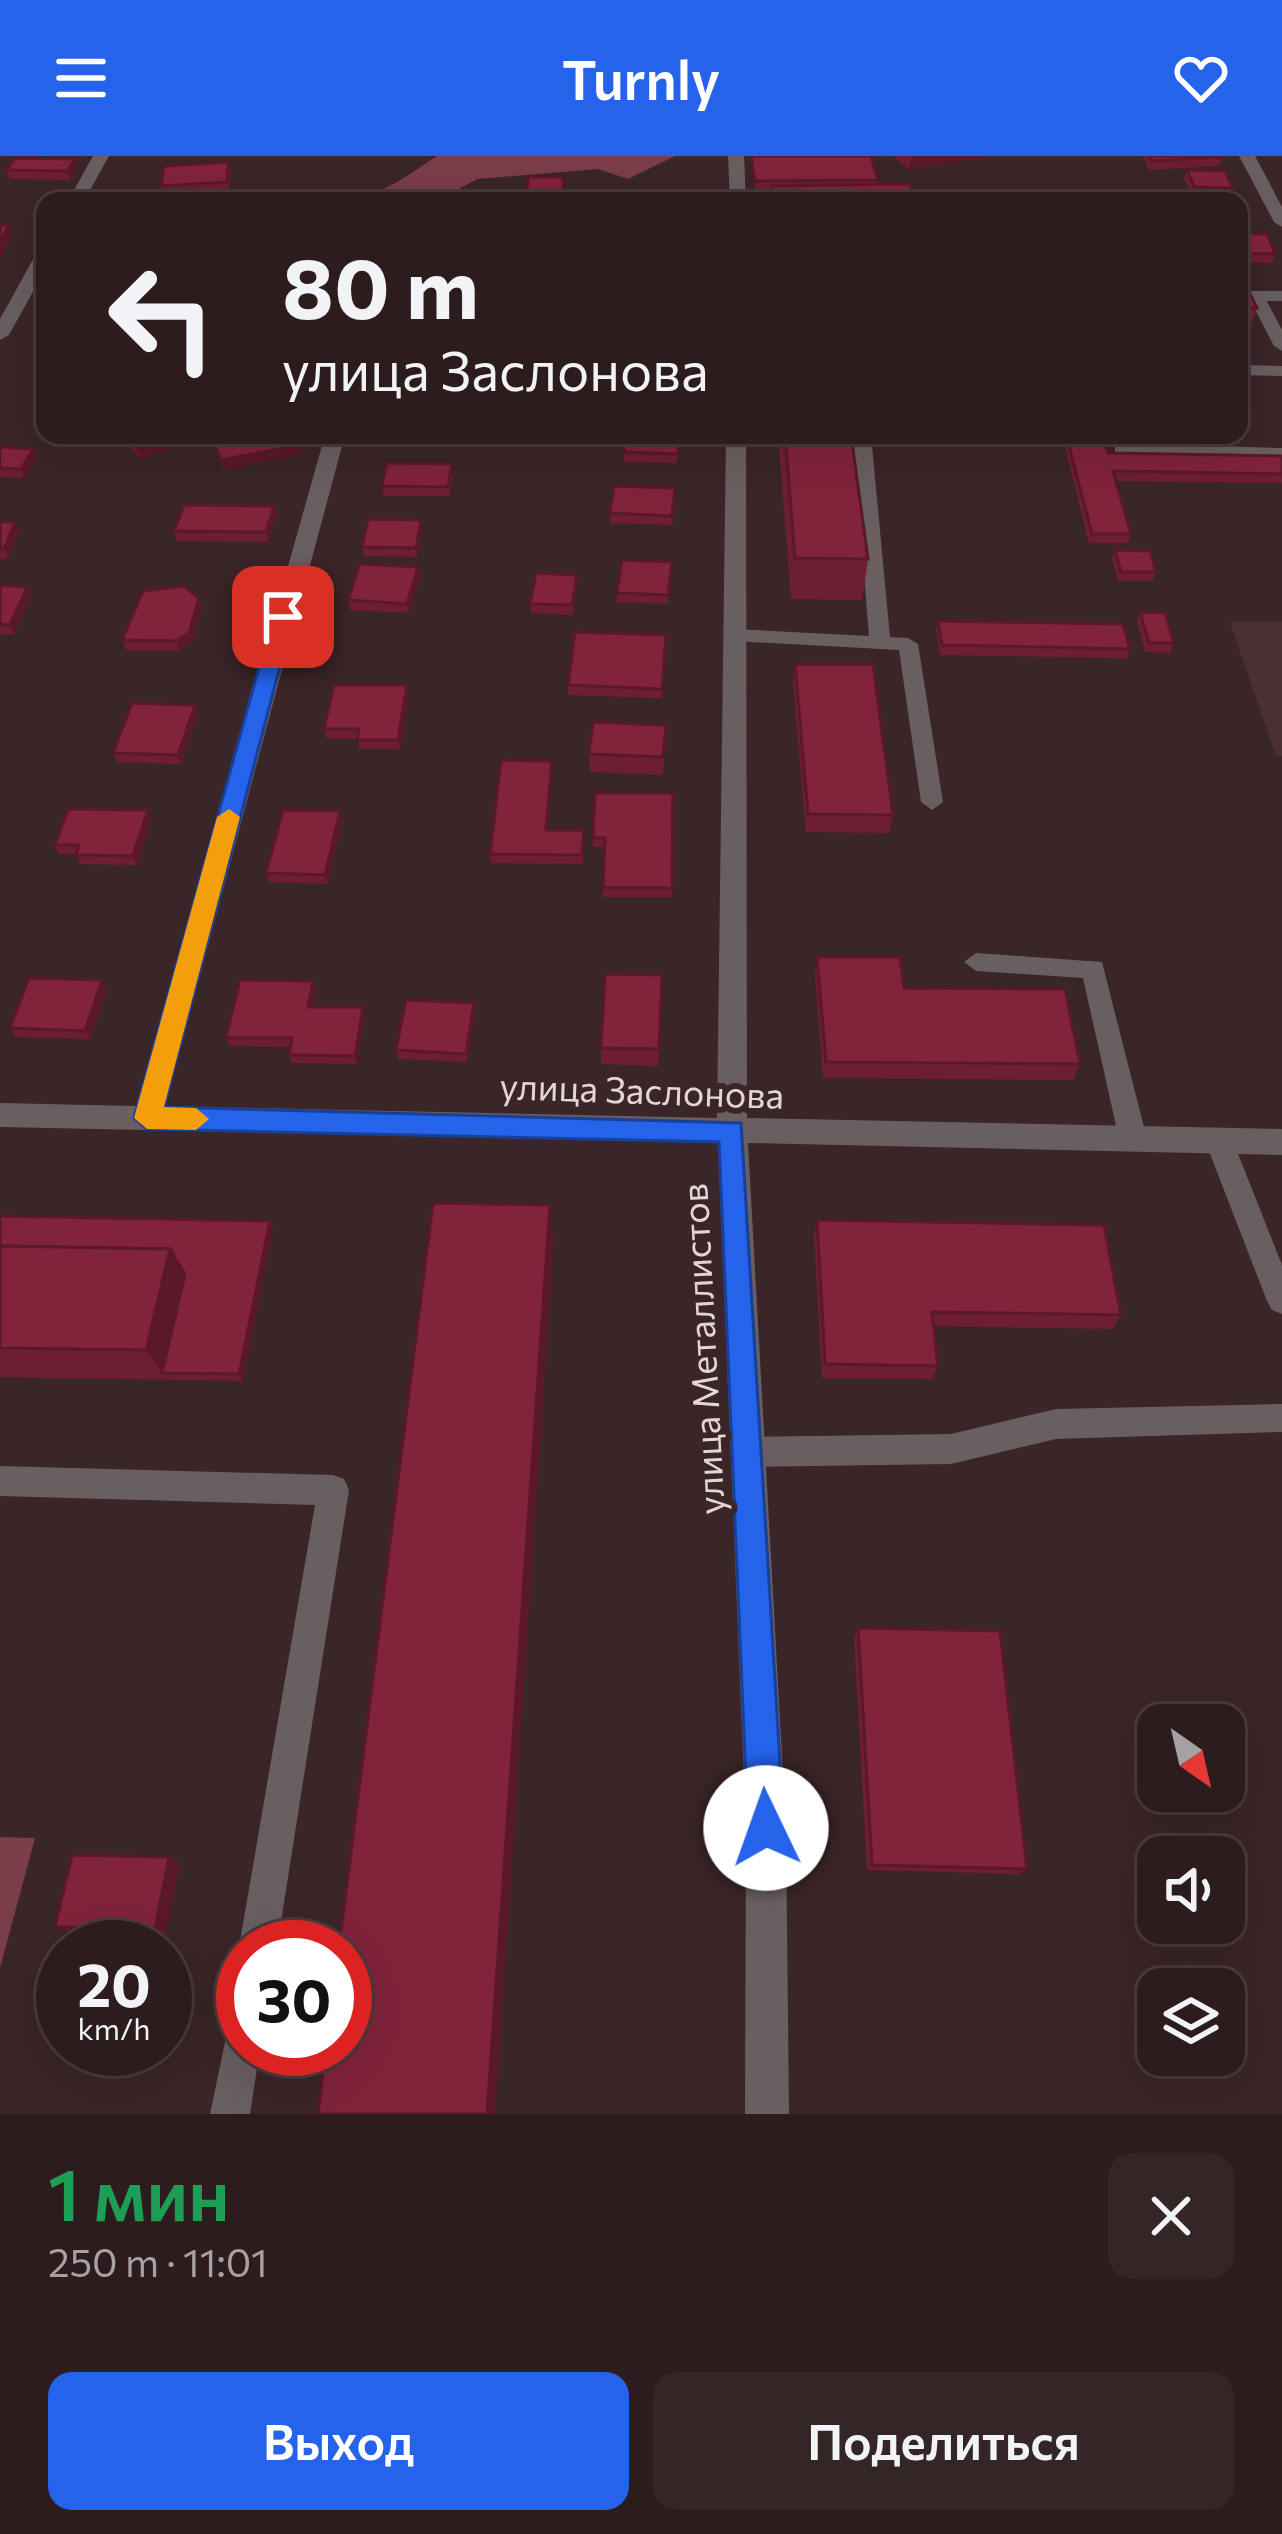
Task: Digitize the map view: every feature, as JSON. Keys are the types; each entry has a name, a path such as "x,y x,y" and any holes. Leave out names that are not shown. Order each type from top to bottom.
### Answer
{"street":[{"path":"81,192 101,156"},
{"path":"736,156 737,192"},
{"path":"1247,156 1282,222"},
{"path":"0,281 36,283"},
{"path":"0,335 36,284"},
{"path":"1248,296 1282,296"},
{"path":"147,1118 333,444"},
{"name":"улица Металлистов","path":"736,444 732,1131 766,1828 767,2114"},
{"name":"улица Заслонова","path":"0,1115 1282,1142"}],"lane":[{"path":"1248,297 1282,346"},
{"path":"1248,370 1282,370"},
{"path":"863,444 880,641"},
{"path":"1121,448 1282,454"},
{"path":"734,635 908,644 932,802"},
{"path":"976,962 1093,969 1133,1139"},
{"path":"1219,1142 1282,1301"},
{"path":"747,1452 951,1449 1056,1424 1282,1418"},
{"path":"0,1481 333,1490 262,1920"},
{"path":"230,2114 236,2076"}],"shaded area":[{"path":"437,156 675,156 628,179 598,169 477,179 453,192 375,192"},
{"path":"1230,622 1282,622 1282,756 1276,756"},
{"path":"0,1837 35,1838 0,1968"}],"building":[{"path":"751,156 871,156 878,180 755,181"},
{"path":"1149,156 1221,156 1222,157 1151,161"},
{"path":"15,158 75,159 67,171 7,170"},
{"path":"228,162 227,182 161,186 164,166"},
{"path":"1187,170 1225,171 1233,188 1194,187"},
{"path":"528,177 563,177 563,192 527,192"},
{"path":"910,184 913,192 773,192 772,186"},
{"path":"1248,233 1267,234 1275,254 1248,253"},
{"path":"215,444 300,445 221,460"},
{"path":"625,444 679,444 678,454 624,452"},
{"path":"786,444 852,444 868,559 795,558"},
{"path":"1068,444 1106,444 1108,453 1282,456 1282,474 1113,471 1131,534 1092,534"},
{"path":"0,447 33,449 21,469 0,468"},
{"path":"387,463 452,464 448,487 382,486"},
{"path":"614,486 675,488 672,516 610,513"},
{"path":"184,505 274,506 266,532 174,531"},
{"path":"368,519 421,520 416,548 362,547"},
{"path":"0,522 15,522 4,549 0,549"},
{"path":"1115,550 1150,551 1156,572 1121,572"},
{"path":"622,560 672,562 668,595 617,593"},
{"path":"360,564 418,567 407,604 348,600"},
{"path":"536,573 577,575 572,605 530,604"},
{"path":"0,585 27,587 10,625 0,624"},
{"path":"184,586 199,598 189,633 176,641 122,640 143,591"},
{"path":"1140,612 1165,613 1174,643 1149,643"},
{"path":"938,621 1123,624 1130,649 942,645"},
{"path":"575,632 666,635 662,689 568,685"},
{"path":"795,664 873,664 893,815 808,814"},
{"path":"334,685 407,685 398,740 357,740 359,729 324,729"},
{"path":"132,703 195,705 178,755 113,753"},
{"path":"593,722 666,725 663,757 589,754"},
{"path":"501,760 552,761 546,830 584,830 582,855 490,854"},
{"path":"595,793 673,793 672,888 603,888 605,838 593,838"},
{"path":"68,809 148,810 133,856 76,855 79,845 55,845"},
{"path":"283,810 340,811 325,875 266,873"},
{"path":"817,957 900,957 904,988 1065,989 1080,1064 826,1062"},
{"path":"605,974 662,975 659,1049 601,1048"},
{"path":"29,978 102,980 85,1031 10,1028"},
{"path":"240,980 313,981 308,1007 363,1007 355,1056 289,1055 292,1038 226,1038"},
{"path":"406,1000 474,1003 466,1054 396,1050"},
{"path":"433,1203 550,1205 487,2114 318,2114 323,2076 372,2076 372,1920 342,1920"},
{"path":"0,1216 270,1221 239,1374 162,1373 185,1274 170,1249 0,1246"},
{"path":"817,1220 1104,1225 1121,1315 932,1312 938,1366 825,1364"},
{"path":"0,1246 170,1249 146,1350 0,1348"},
{"path":"858,1628 1000,1631 1027,1869 872,1865"},
{"path":"72,1855 169,1857 157,1920 57,1920"}],"slow traffic":[{"path":"196,1119 147,1118 229,817"}],"route":[{"path":"283,617 147,1118 732,1131 766,1828"}]}
